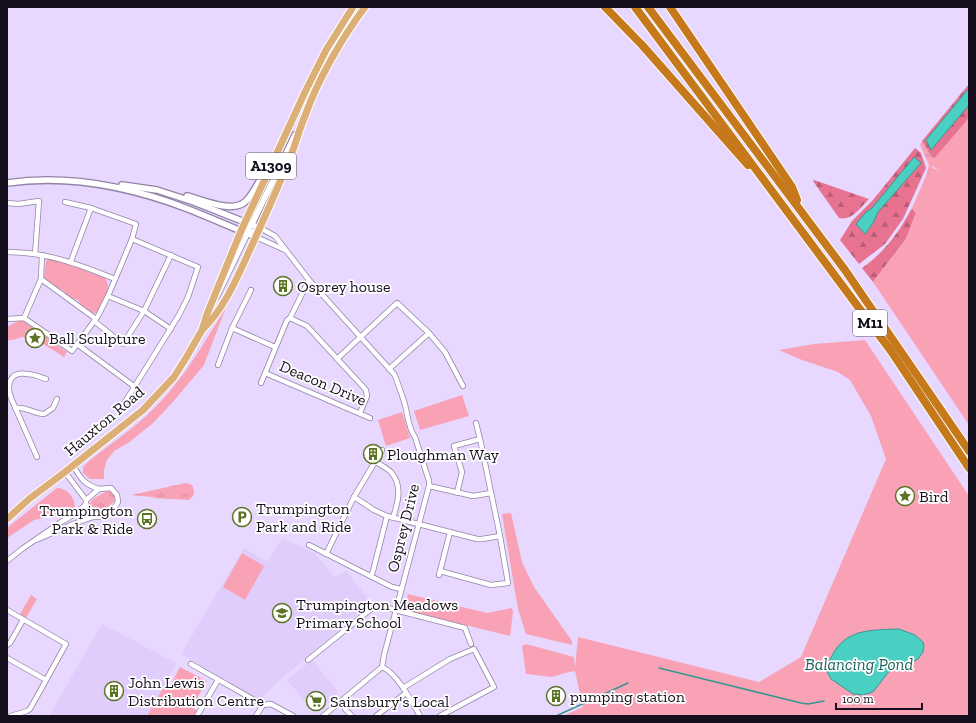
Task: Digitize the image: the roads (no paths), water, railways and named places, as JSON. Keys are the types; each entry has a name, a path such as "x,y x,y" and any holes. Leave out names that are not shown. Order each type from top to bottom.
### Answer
{"highway":[{"name":"M11","path":"605,7 642,45 741,158 765,181"},
{"name":"M11","path":"635,7 891,351 969,468"},
{"name":"M11","path":"648,7 749,144 846,270 969,451"},
{"name":"M11","path":"670,7 792,187 801,210"}],"main road":[{"name":"A1309","path":"202,330 207,314 241,231 248,224 282,143 323,57 353,7"},
{"name":"A1309","path":"202,330 213,320 219,311 256,237 261,230 293,150 305,115 344,37 365,7"},
{"name":"Hauxton Road","path":"7,519 29,499 143,410 165,386 186,358 202,330"}],"street":[{"path":"248,224 305,115"},
{"path":"7,182 63,181 141,187 228,207 240,206 246,202 250,196 282,143"},
{"path":"105,184 162,199 273,244 286,251"},
{"path":"157,190 194,202 261,230"},
{"path":"7,203 18,204 39,201 35,254"},
{"path":"7,319 24,318 72,350 95,320 108,296 132,239 136,224 91,208 65,202"},
{"path":"71,261 91,208"},
{"path":"207,314 222,288 248,234 253,231 261,230"},
{"name":"Osprey Drive","path":"261,230 275,236 309,280 396,378 406,409 406,417 415,437 429,481 429,486 401,589 382,667"},
{"path":"125,402 150,360 171,329 188,296 198,267 132,239"},
{"path":"7,252 35,254 71,261 115,279"},
{"path":"24,318 41,279 42,255"},
{"path":"41,279 95,320 123,344 144,311 171,255"},
{"name":"Deacon Drive","path":"261,383 287,320 290,318 309,280"},
{"path":"218,365 232,328 251,290"},
{"path":"108,296 144,311 171,329"},
{"path":"337,359 397,303 429,333 445,352 456,370 463,386"},
{"path":"290,318 307,326 366,390 367,396 360,413"},
{"path":"232,328 275,347"},
{"path":"389,369 429,333"},
{"path":"77,344 135,387"},
{"path":"37,457 16,408 9,398 8,384 13,376 19,373 46,379"},
{"name":"Deacon Drive","path":"265,373 370,418"},
{"path":"16,408 19,407 38,414 44,414 53,408 57,399"},
{"path":"450,532 440,573 491,585 508,583 500,536 476,423"},
{"path":"457,493 462,472 454,446 480,439"},
{"path":"326,554 354,497 382,450"},
{"path":"375,462 390,471 395,478 399,492 393,518"},
{"path":"36,540 93,517 100,517 115,507 118,502 117,495 111,488 99,489 89,486 78,475 73,465"},
{"path":"65,472 86,502 86,510 93,517"},
{"path":"429,486 473,496 491,493"},
{"path":"8,561 22,549 61,522 77,513 99,489"},
{"path":"354,497 374,510 393,518 482,539 500,536"},
{"path":"370,576 373,572 387,516"},
{"path":"309,545 392,587 401,589"},
{"path":"308,660 376,606 465,628 472,644"},
{"path":"7,610 66,644 30,709 10,716"},
{"path":"7,645 10,643 23,620"},
{"path":"376,716 405,690 450,659 474,649 494,687 440,716"},
{"path":"7,658 46,680"},
{"path":"191,664 263,705 271,704 293,716"},
{"path":"323,716 382,667 387,669 405,690 420,716"},
{"path":"197,716 218,680"},
{"path":"256,716 263,705"},
{"path":"345,709 352,716"}],"water":[{"path":"969,88 969,105 931,150 926,140"},
{"path":"914,157 921,163 878,212 873,223 865,234 856,224 865,213 872,208"},
{"name":"Balancing Pond","path":"899,629 915,635 923,642 923,652 918,659 908,665 897,666 891,669 873,692 863,695 853,694 831,679 826,670 831,657 845,640 863,632"}],"waterway":[{"path":"659,668 801,703 808,704 824,701"},
{"path":"556,716 628,683"}],"place":[{"name":"Osprey house","path":"283,286"},
{"name":"Ball Sculpture","path":"35,338"},
{"name":"Ploughman Way","path":"373,454"},
{"name":"Bird","path":"905,496"},
{"name":"Trumpington Park and Ride","path":"242,517"},
{"name":"Trumpington Park & Ride","path":"147,519"},
{"name":"Trumpington Meadows Primary School","path":"282,613"},
{"name":"John Lewis Distribution Centre","path":"114,691"},
{"name":"pumping station","path":"556,696"},
{"name":"Sainsbury's Local","path":"316,701"}]}
